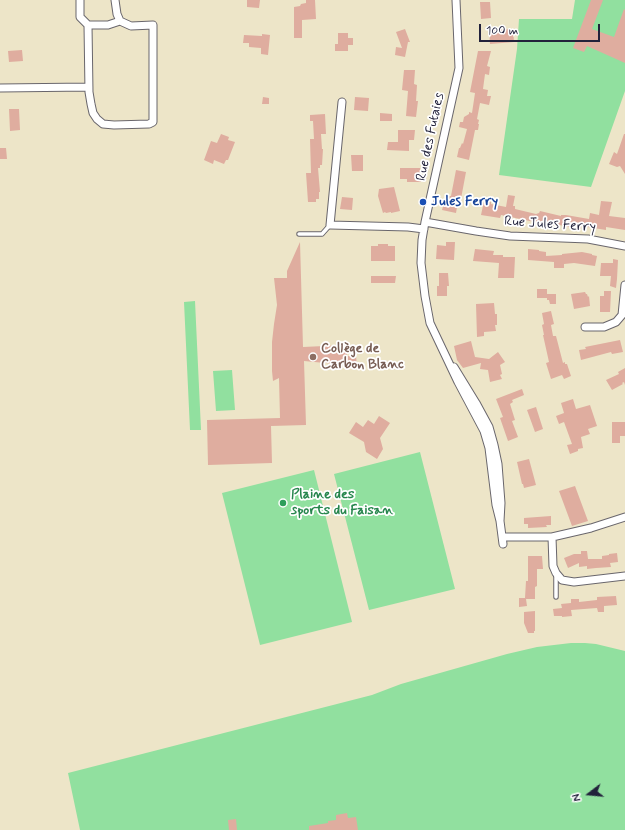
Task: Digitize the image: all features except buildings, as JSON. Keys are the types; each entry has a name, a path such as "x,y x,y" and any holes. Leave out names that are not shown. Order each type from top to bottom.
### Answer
{"street":[{"path":"80,0 80,17 88,25 89,87 93,113 103,124 149,124 153,122 153,25 131,26 120,22 108,25 88,25"},
{"path":"115,0 120,22"},
{"name":"Rue des Futaies","path":"456,0 459,68 422,240 421,263 425,296 430,323 442,348 467,386 489,427 498,464 501,503 500,521 503,541 552,537"},
{"path":"0,88 89,87"},
{"path":"330,225 342,102"},
{"name":"Rue Jules Ferry","path":"330,225 408,227 425,225 510,236 588,239 625,246"},
{"path":"585,327 604,327 616,322 622,315 625,285"},
{"path":"625,517 591,528 552,537 553,566 556,573 562,580 574,582 625,576"}],"lane":[{"path":"299,234 322,234 330,225"},
{"path":"556,573 556,597"}],"green space":[{"path":"575,0 625,0 625,91 591,187 499,175 517,49 519,19 572,19"},
{"path":"195,301 201,430 190,430 184,302"},
{"path":"232,370 235,410 216,411 213,371"},
{"path":"420,452 455,589 369,610 334,474"},
{"path":"314,470 352,622 260,645 222,493"},
{"path":"571,643 596,644 625,651 625,830 80,830 68,773 372,695 401,684 507,654 537,647"}],"place":[{"name":"Jules Ferry","path":"423,202"},
{"name":"Collège de Carbon Blanc","path":"313,357"},
{"name":"Plaine des sports du Faisan","path":"283,503"}]}
